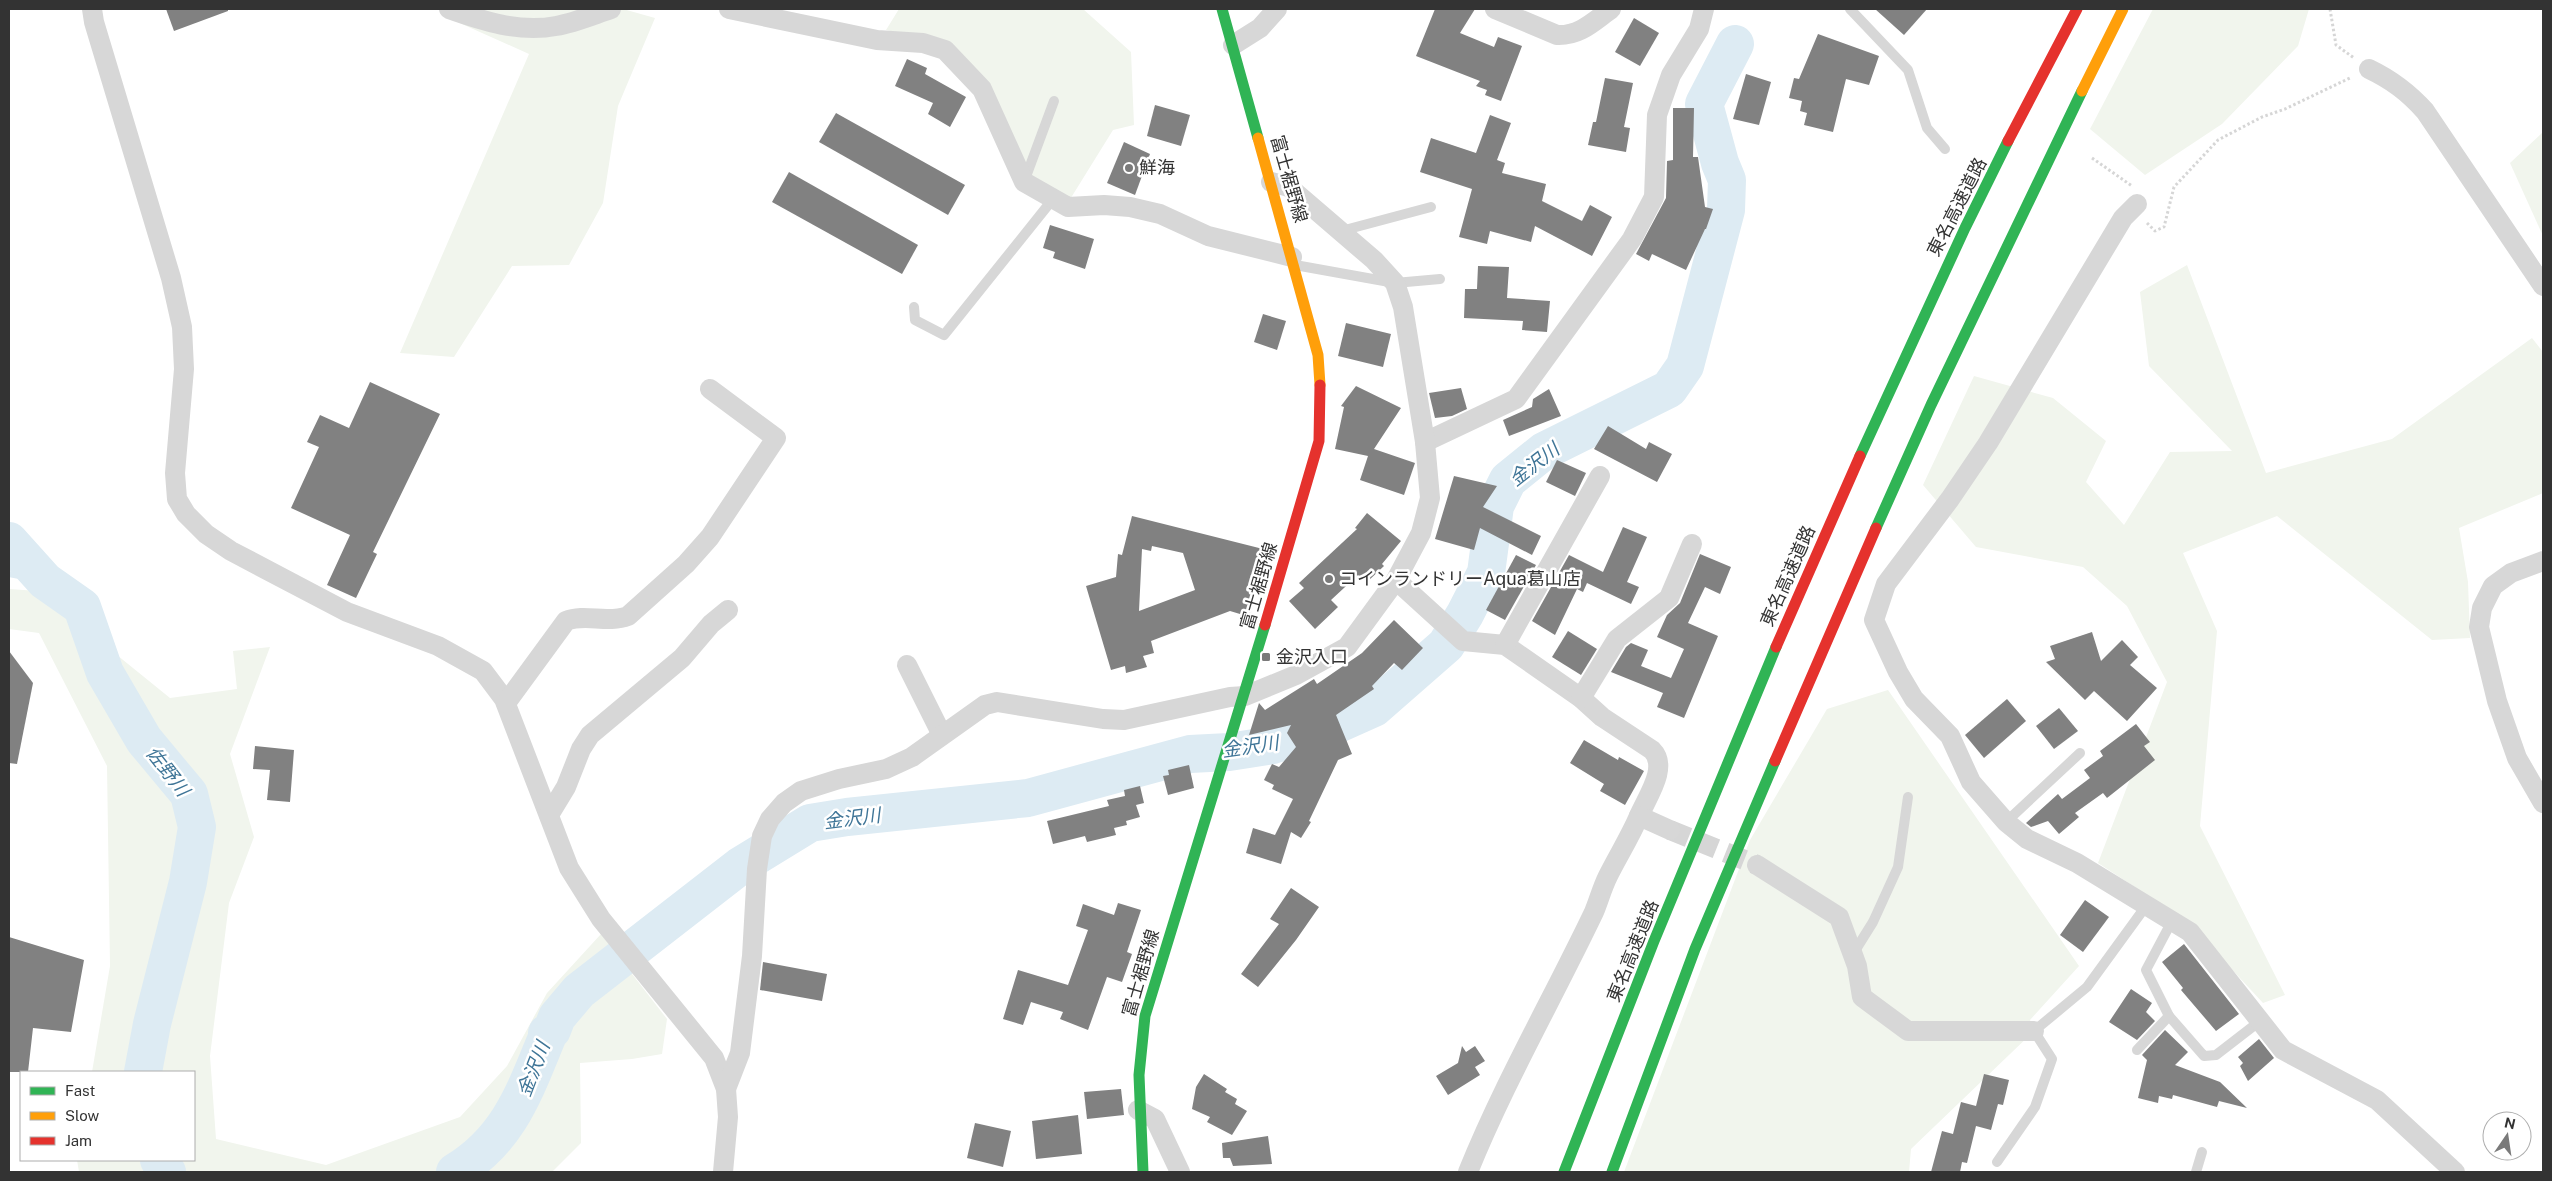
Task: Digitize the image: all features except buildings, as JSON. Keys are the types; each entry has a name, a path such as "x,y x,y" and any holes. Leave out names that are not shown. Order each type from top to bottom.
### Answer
{"main road":[{"name":"富士裾野線","path":"1143,1172 1138,1110 1139,1055 1145,1016 1245,696 1320,441 1321,398 1318,355 1272,182 1222,9"},
{"name":"東名高速道路","path":"1564,1172 1762,678 1854,468 1951,257 2077,9"},
{"path":"1612,1172 1695,949 1822,649 1931,405 2042,170 2123,9"}],"street":[{"path":"92,9 94,22 171,278 182,327 184,369 174,473 176,499 186,514 206,534 231,552 348,612 438,646 463,658 482,671 506,703 569,868 601,918 714,1058 726,1089 728,1117 723,1172"},
{"path":"450,9 482,20 511,26 537,28 557,26 611,9"},
{"path":"729,9 877,40 923,43 945,50 982,89 1024,182 1068,207 1104,204 1130,207 1160,214 1208,236 1293,261"},
{"path":"1233,45 1260,28 1277,9"},
{"path":"1496,9 1521,15 1558,35 1568,36 1579,32 1611,9"},
{"path":"1425,442 1516,399 1632,239 1654,197 1657,116 1671,75 1699,29 1704,9"},
{"path":"2370,69 2391,79 2411,94 2425,111 2543,286"},
{"path":"726,1089 740,1053 752,956 757,869 762,836 770,819 784,803 801,792 839,779 886,769 912,757 985,705 997,702 1103,719 1124,720 1230,697 1245,696 1296,675 1347,646 1396,580 1421,533 1430,498 1425,442 1403,307 1395,283 1374,260 1289,187 1272,182"},
{"path":"2136,204 2123,218 1988,443 1950,500 1886,584 1874,620 1898,672 1914,698 1950,736 1971,782 2006,822 2027,839 2077,863 2190,932 2283,1050 2376,1100 2455,1172"},
{"path":"506,703 566,621 574,618 617,621 628,616 686,564 710,537 776,438 710,389"},
{"path":"1505,645 1600,476"},
{"path":"1581,698 1617,639 1669,598 1692,544"},
{"path":"2543,561 2511,573 2493,586 2482,608 2479,627 2497,701 2517,758 2543,804"},
{"path":"1396,580 1463,641 1505,645 1581,698 1602,717 1659,757 1660,766 1639,816 1503,1090 1468,1172"},
{"path":"549,815 566,787 581,749 590,735 682,658 711,624 728,610"},
{"path":"907,665 942,735"},
{"path":"1639,816 1670,830"},
{"path":"1757,865 1839,917 1852,954 1862,997 1908,1031 2034,1031"},
{"path":"1138,1110 1155,1119 1180,1172"}],"lane":[{"path":"1850,9 1908,70 1927,128 1945,149"},
{"path":"1024,182 1054,101"},
{"path":"914,307 915,320 944,335 1053,199"},
{"path":"1341,231 1431,207"},
{"path":"1293,261 1395,283 1440,279"},
{"path":"2006,822 2080,753"},
{"path":"1852,954 1877,914 1898,867 1908,797"},
{"path":"1997,1162 2035,1107 2052,1059 2034,1031 2087,987 2146,906"},
{"path":"2172,921 2146,970 2168,1016 2204,1056 2216,1056 2260,1021"},
{"path":"2137,1050 2168,1016"},
{"path":"2196,1172 2202,1152"}],"path":[{"path":"2092,158 2131,184 2139,214 2156,231 2164,227 2174,186 2218,140 2262,117 2285,109 2370,69 2336,45 2330,9"}],"shaded area":[{"path":"444,9 623,9 655,18 618,106 603,203 569,265 512,266 454,357 400,353 529,54 444,16"},
{"path":"899,9 1083,9 1131,52 1134,125 1113,130 1069,201 1032,178 953,44 886,30"},
{"path":"2153,9 2309,9 2298,46 2222,124 2145,175 2090,129"},
{"path":"2543,132 2543,236 2510,163"},
{"path":"2187,265 2266,473 2392,439 2532,338 2543,352 2543,493 2459,528 2468,582 2470,638 2432,640 2277,516 2183,553 2217,631 2200,826 2285,995 2263,1003 2187,921 2098,863 2167,682 2127,606 2083,567 1976,547 1923,485 1974,376 2053,398 2106,441 2086,482 2124,525 2170,452 2232,451 2149,366 2140,292"},
{"path":"9,589 38,591 170,698 237,689 233,651 270,647 230,754 254,837 229,903 210,1056 216,1139 326,1165 460,1117 507,1066 547,993 601,934 667,1019 662,1054 632,1059 580,1063 581,1143 552,1172 79,1172 77,1161 195,1161 195,1071 92,1071 110,966 107,766 39,633 9,629"},
{"path":"1888,690 2079,966 2030,1020 2034,1031 1911,1149 1909,1172 1624,1172 1750,840 1827,709"}],"waterway":[{"name":"金沢川","path":"455,1172 474,1159 503,1129 514,1112 532,1075 548,1035 547,1033 552,1030 557,1017 579,991 740,866 810,823 847,817 1028,798 1190,754 1229,752 1273,745 1336,725 1374,708 1446,645 1465,614 1486,573 1495,506 1508,480 1544,451 1669,389 1685,366 1726,210 1727,180 1720,163 1704,104 1735,44"},
{"name":"佐野川","path":"9,541 45,581 82,607 105,673 144,740 189,794 197,827 188,882 152,1024 143,1071"},
{"path":"9,574 45,581"},
{"name":"佐野川","path":"160,1161 167,1172"}],"tunnel":[{"path":"1670,830 1757,865"}],"traffic: fast":[{"path":"1222,9 1258,138"},
{"path":"1876,528 1931,405 2082,91"},
{"path":"1860,456 1965,228 2008,141"},
{"path":"1143,1172 1139,1075 1145,1016 1265,625"},
{"path":"1564,1172 1654,941 1776,647"},
{"path":"1612,1172 1695,949 1775,761"}],"traffic: slow":[{"path":"2082,91 2123,9"},
{"path":"1258,138 1318,355 1320,385"}],"traffic: jam":[{"path":"2008,141 2077,9"},
{"path":"1265,625 1319,441 1320,385"},
{"path":"1776,647 1860,456"},
{"path":"1775,761 1876,528"}],"place":[{"name":"鮮海","path":"1129,168"},
{"name":"コインランドリーAqua葛山店","path":"1329,579"},
{"name":"金沢入口","path":"1266,657"}]}
